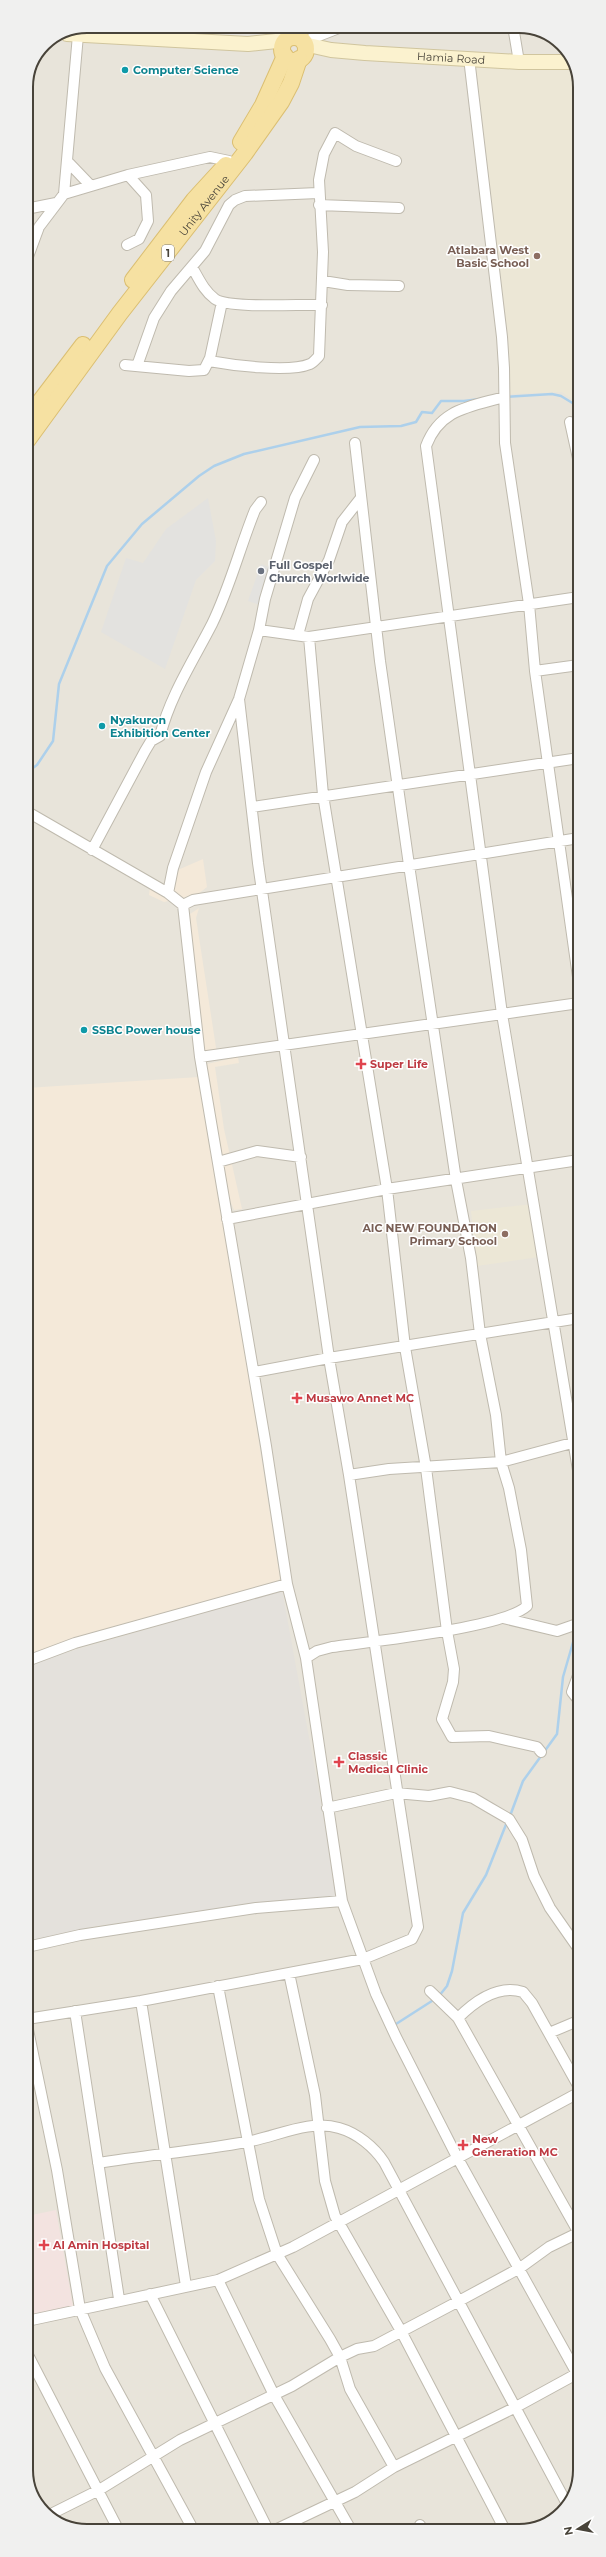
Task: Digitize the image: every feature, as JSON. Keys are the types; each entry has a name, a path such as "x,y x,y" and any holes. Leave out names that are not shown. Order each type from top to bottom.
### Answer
{"main road":[{"name":"Hamia Road","path":"76,34 248,44 295,44 331,50 519,62 567,62"},
{"name":"Unity Avenue","path":"33,418 194,200 229,161 263,105 295,44"},
{"name":"Unity Avenue","path":"33,418 120,313 245,153 281,102 291,84 295,44"}],"street":[{"path":"295,44 325,33"},
{"path":"514,33 519,62"},
{"path":"64,194 73,35"},
{"path":"469,58 500,324 504,368 505,443 529,604 535,671 573,943"},
{"path":"209,361 241,366 292,367 310,364 320,354 322,281 318,193 324,154 335,133 356,146 396,161"},
{"path":"33,243 39,227 56,202 64,194 128,175 210,156 229,161"},
{"path":"67,161 91,186"},
{"path":"127,245 139,239 148,221 146,195 128,175"},
{"path":"137,366 154,318 171,291 205,250 229,205 235,200 245,196 318,193"},
{"path":"33,207 56,202"},
{"path":"319,204 398,208"},
{"path":"192,267 205,289 216,300 231,305 322,305"},
{"path":"322,281 348,285 399,286"},
{"path":"126,366 198,372 204,370 209,361 222,302"},
{"path":"504,393 454,413 441,420 432,431 426,446 502,1014 554,1321 573,1448"},
{"path":"570,422 573,436"},
{"path":"306,1658 317,1651 332,1647 447,1631 501,1618 522,1611 527,1606 521,1550 509,1488 501,1462 496,1415 480,1334 471,1258 456,1180 432,1023 376,628 360,498 355,443"},
{"path":"168,893 173,868 206,772 239,699 259,630 265,599 295,498 314,460"},
{"path":"360,498 342,522 329,560 308,599 304,636 323,795 360,1036 386,1189 405,1347 426,1468 447,1631 454,1668 453,1682 442,1719 446,1730 452,1737 472,1736 504,1739 537,1747 541,1752"},
{"path":"92,850 145,751 151,741 160,736 164,722 179,686 214,618 255,510 261,502"},
{"path":"259,630 304,636 376,628 573,598"},
{"path":"535,671 573,666"},
{"path":"33,2018 141,2001 363,1959 412,1939 418,1927 396,1793 349,1475 328,1358 301,1157 284,1045 239,699"},
{"path":"252,807 323,795 471,775 573,759"},
{"path":"33,815 168,893 183,905 200,1057 254,1372 286,1584 306,1658 342,1900 363,1959 396,2037 457,2157 573,2364"},
{"path":"183,905 193,900 335,876 573,839"},
{"path":"200,1057 360,1036 432,1023 573,1004"},
{"path":"218,1162 257,1151 301,1157"},
{"path":"227,1219 386,1189 528,1170 573,1161"},
{"path":"254,1372 328,1358 405,1347 573,1319"},
{"path":"349,1475 389,1469 426,1468 501,1462 572,1443"},
{"path":"33,1659 75,1643 286,1584"},
{"path":"501,1618 557,1631 573,1625"},
{"path":"328,1808 396,1793 429,1796 450,1792 473,1798 509,1819 522,1840 534,1876 550,1908 573,1941"},
{"path":"33,1946 80,1935 256,1908 342,1900"},
{"path":"289,1973 319,2126 330,2203 339,2222 401,2331 502,2524"},
{"path":"218,1986 259,2199 277,2254 315,2312 340,2357 350,2390 394,2467"},
{"path":"458,2018 474,2003 502,1989 523,1992 532,2003 573,2078"},
{"path":"430,1991 458,2018 573,2222"},
{"path":"141,2001 186,2286"},
{"path":"75,2011 119,2299"},
{"path":"549,2033 573,2023"},
{"path":"33,2054 57,2170 80,2309 105,2368 152,2458 190,2524"},
{"path":"33,2320 119,2299 218,2280 277,2254 339,2222 573,2095"},
{"path":"98,2163 166,2152 247,2142 319,2126 339,2128 356,2136 376,2151 459,2301 564,2499"},
{"path":"54,2513 99,2490 180,2440 274,2395 340,2357 357,2349 374,2346 520,2268 549,2247 573,2236"},
{"path":"218,2280 274,2395 347,2524"},
{"path":"150,2294 213,2425 265,2524"},
{"path":"33,2364 116,2524"},
{"path":"287,2524 355,2492 394,2467 573,2378"}],"shaded area":[{"path":"87,33 523,33 540,37 555,46 566,60 572,76 573,2470 569,2491 560,2506 546,2517 530,2523 83,2524 66,2520 51,2511 40,2497 34,2481 33,87 37,66 42,57 57,42 66,37"},
{"name":"Atlabara West Basic School","path":"474,61 569,66 572,76 573,400 562,392 510,394"},
{"path":"208,498 216,541 215,561 196,580 165,669 101,632 126,558 143,563 166,529"},
{"path":"261,564 273,569 260,605 248,601"},
{"path":"203,859 207,887 198,894 164,902 149,895 151,878 166,886 180,869"},
{"path":"199,908 196,918 217,1054 202,1055 188,941 190,914"},
{"path":"238,1057 239,1063 215,1067 224,1129 242,1209 234,1210 226,1191 207,1064"},
{"path":"199,1077 225,1223 280,1578 275,1586 33,1652 33,1088"},
{"name":"AIC NEW FOUNDATION Primary School","path":"533,1204 539,1257 477,1266 471,1211"},
{"path":"282,1590 338,1896 95,1926 33,1941 33,1662"},
{"name":"Al Amin Hospital","path":"56,2210 73,2306 33,2315 33,2215"}],"waterway":[{"path":"506,397 552,394 561,396 573,403"},
{"path":"33,768 37,765 53,741 59,684 107,566 142,524 199,476 214,466 244,454 360,427 401,426 416,422 422,412 432,413 441,401 480,399"},
{"path":"510,1816 523,1781 557,1734 563,1677 573,1642"},
{"path":"439,1996 447,1986 452,1971 463,1913 486,1875 507,1822"},
{"path":"396,2024 435,1999"}],"place":[{"name":"Computer Science","path":"125,70"},
{"name":"Atlabara West Basic School","path":"537,256"},
{"name":"Full Gospel Church Worlwide","path":"261,571"},
{"name":"Nyakuron Exhibition Center","path":"102,726"},
{"name":"SSBC Power house","path":"84,1030"},
{"name":"Super Life","path":"361,1064"},
{"name":"AIC NEW FOUNDATION Primary School","path":"505,1234"},
{"name":"Musawo Annet MC","path":"297,1398"},
{"name":"Classic Medical Clinic","path":"339,1762"},
{"name":"New Generation MC","path":"463,2145"},
{"name":"Al Amin Hospital","path":"44,2245"}]}
